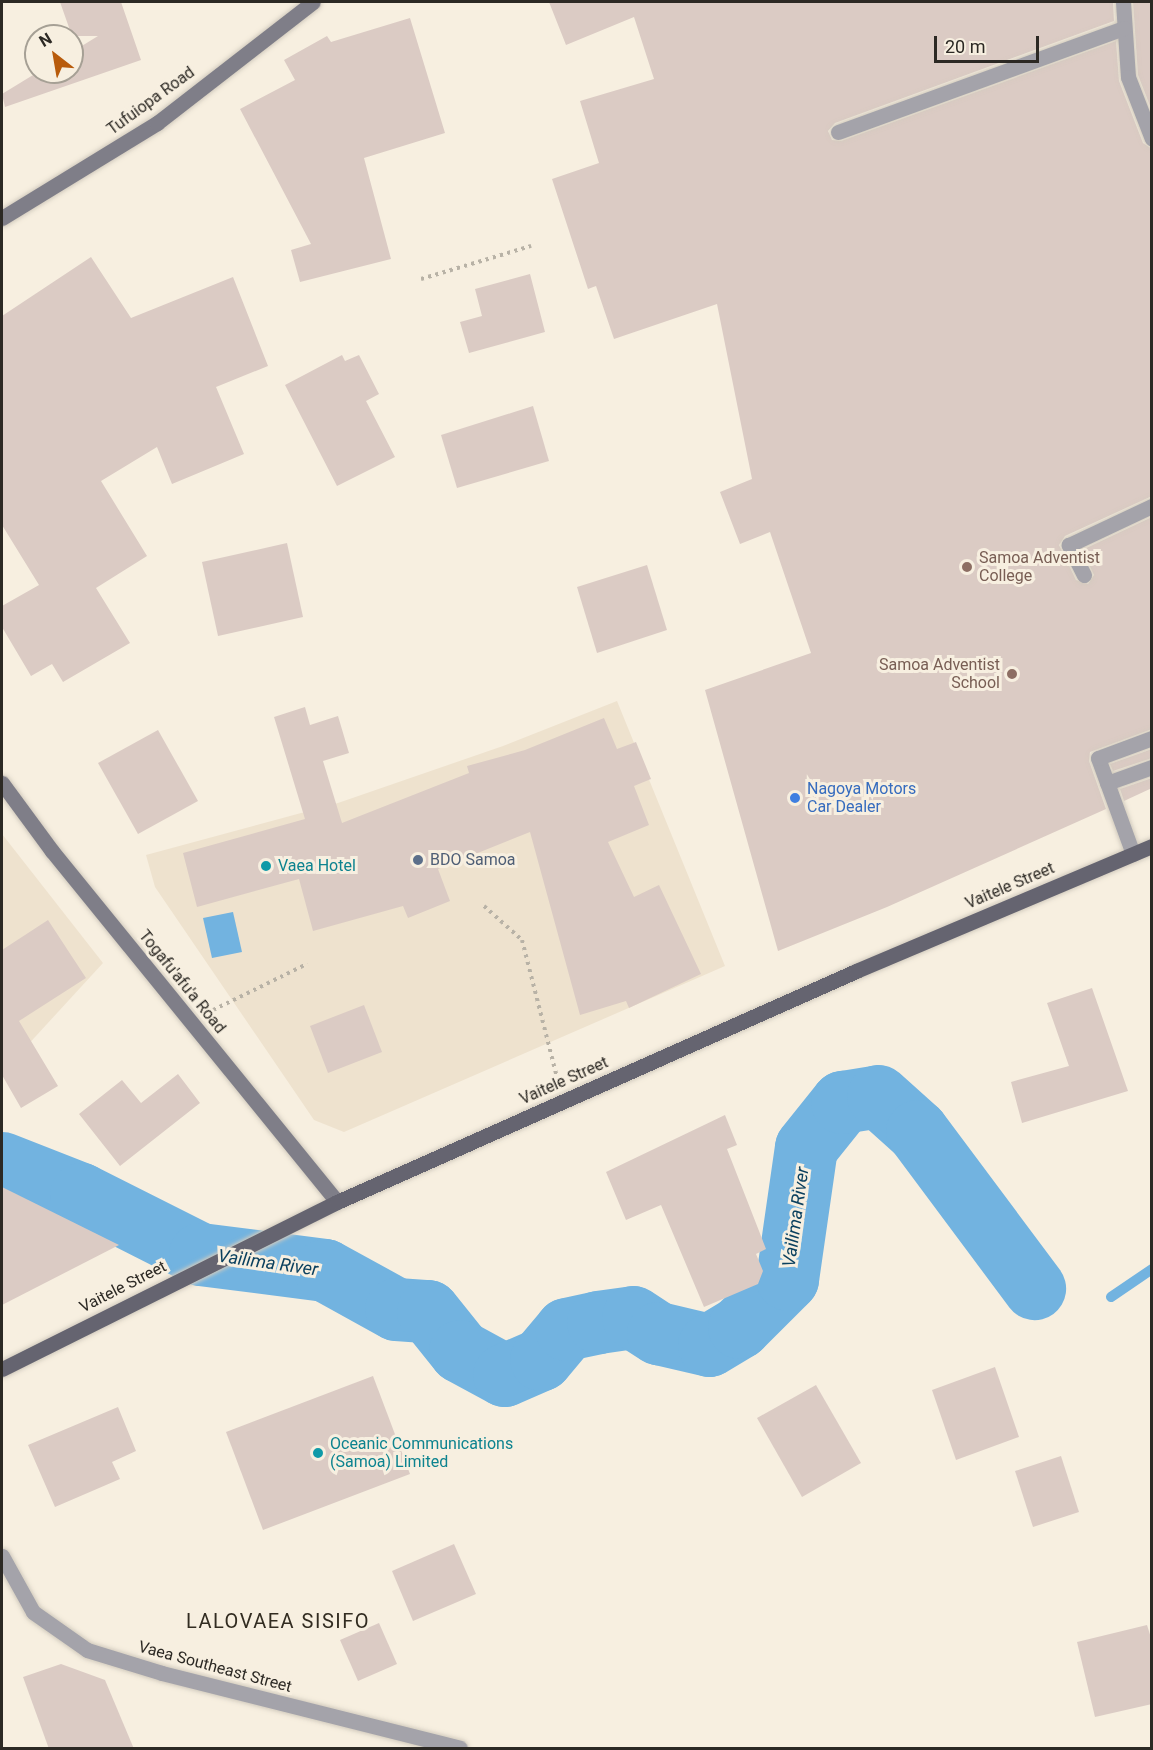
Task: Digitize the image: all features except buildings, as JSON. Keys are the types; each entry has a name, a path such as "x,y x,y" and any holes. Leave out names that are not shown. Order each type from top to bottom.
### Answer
{"main road":[{"name":"Tufuiopa Road","path":"2,218 157,123 313,2"},
{"name":"Togafu'afu'a Road","path":"2,783 337,1202"},
{"name":"Vaitele Street","path":"2,1369 123,1306 337,1202 563,1101 1152,846"}],"street":[{"path":"1123,2 1128,77 1152,139"},
{"path":"838,132 1124,28"},
{"path":"1084,575 1069,545 1152,506"},
{"path":"1133,854 1098,758 1152,738"},
{"path":"1107,783 1152,767"},
{"name":"Vaea Southeast Street","path":"2,1556 33,1612 87,1650 162,1673 460,1749"}],"path":[{"path":"421,279 531,246"},
{"path":"483,906 522,940 563,1101"},
{"path":"190,1021 307,964"}],"shaded area":[{"path":"617,701 725,966 344,1132 314,1120 155,887 146,855 338,803 503,746"},
{"path":"2,834 103,963 2,1073"}],"water":[{"path":"233,912 242,952 212,958 203,918"}],"waterway":[{"name":"Vailima River","path":"2,1163 81,1194 200,1254 325,1270 396,1309 428,1311 460,1351 504,1375 541,1359 566,1329 598,1322 633,1317 658,1333 709,1345 739,1327 787,1279 806,1147 842,1102 878,1096 917,1131 1034,1288"},
{"name":"Vailima River","path":"1111,1297 1152,1269"}],"place":[{"name":"Samoa Adventist College","path":"967,567"},
{"name":"Samoa Adventist School","path":"1012,674"},
{"name":"Nagoya Motors Car Dealer","path":"795,798"},
{"name":"BDO Samoa","path":"418,860"},
{"name":"Vaea Hotel","path":"266,866"},
{"name":"Oceanic Communications (Samoa) Limited","path":"318,1453"}],"district":[{"name":"LALOVAEA SISIFO","path":"278,1621"}]}
